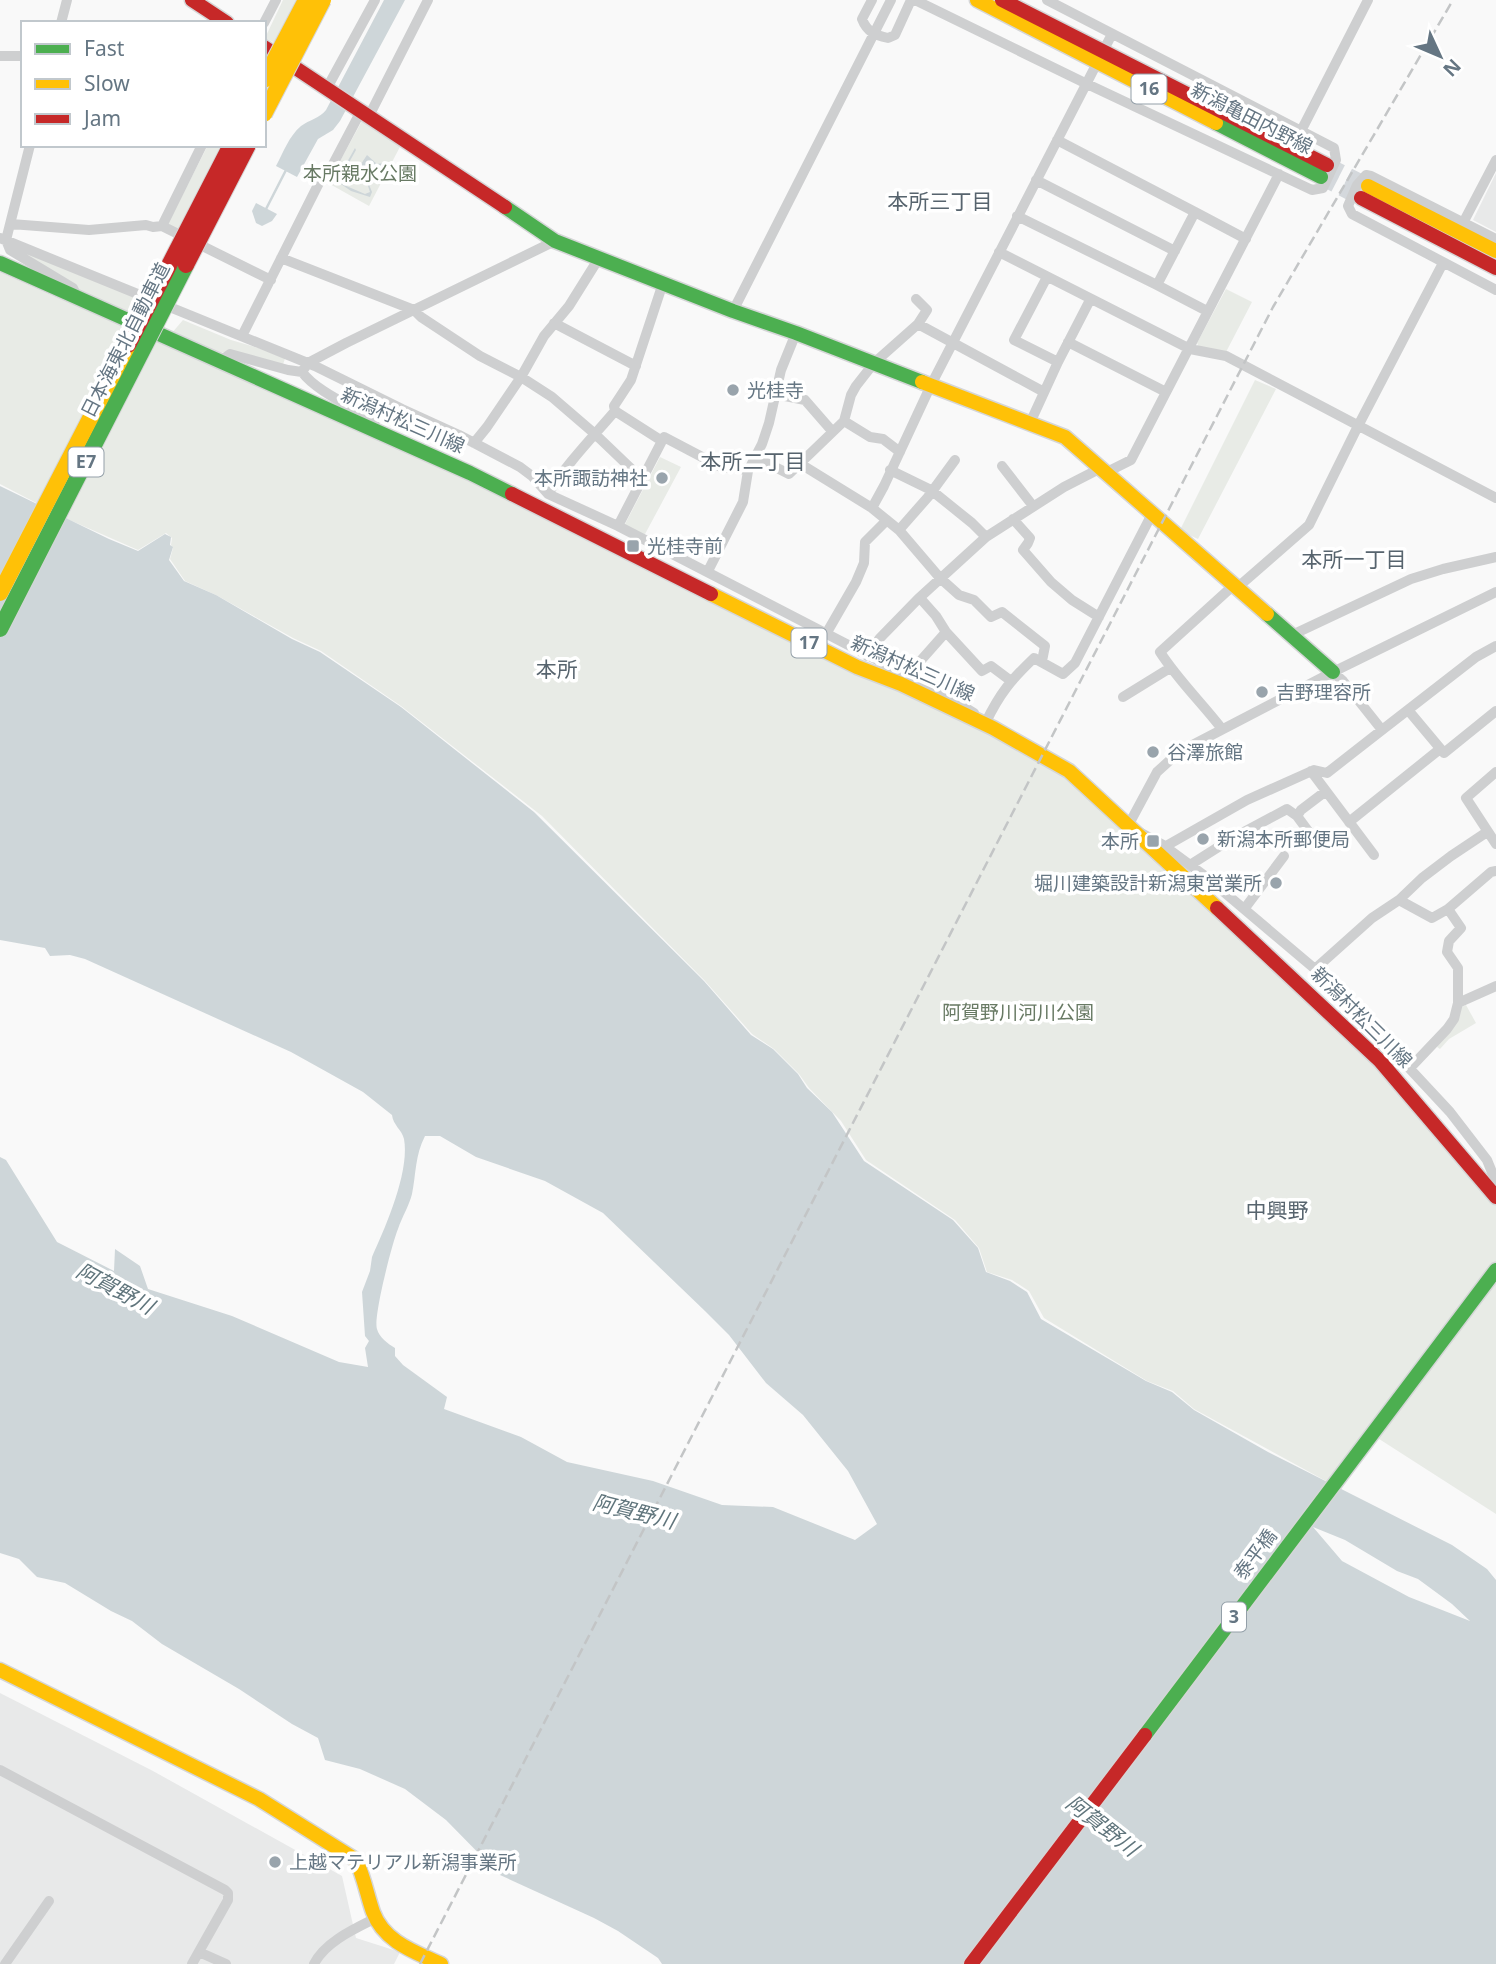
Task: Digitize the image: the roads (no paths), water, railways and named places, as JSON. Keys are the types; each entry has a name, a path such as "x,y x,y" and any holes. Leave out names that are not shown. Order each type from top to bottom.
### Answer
{"main road":[{"path":"192,0 223,21"},
{"path":"266,76 306,0"},
{"path":"266,110 323,0"},
{"name":"新潟亀田内野線","path":"977,0 1100,57 1324,171"},
{"name":"新潟亀田内野線","path":"1002,0 1100,57"},
{"path":"266,48 555,241 1065,437 1333,672"},
{"name":"日本海東北自動車道","path":"0,593 229,147"},
{"name":"日本海東北自動車道","path":"0,629 247,147"},
{"path":"1496,251 1364,192 1496,268"},
{"name":"新潟村松三川線","path":"0,263 470,473 857,667 901,684 989,725 1069,771 1381,1061 1496,1197"},
{"name":"泰平橋","path":"971,1964 1496,1270"},
{"path":"0,1670 259,1799 356,1860 364,1875 376,1918 387,1935 441,1964"}],"street":[{"path":"62,21 67,0"},
{"path":"265,21 276,0"},
{"path":"327,88 375,0"},
{"path":"243,336 325,171 332,166 365,113 428,0"},
{"path":"872,0 862,19 864,26 874,35 888,38 895,34 913,0 1312,190 1323,188 1336,160 1334,148 1047,0"},
{"path":"733,311 891,0"},
{"path":"1301,131 1368,0"},
{"path":"872,508 931,385 1112,34"},
{"path":"0,55 21,57"},
{"path":"1056,140 1246,239"},
{"path":"2,240 11,224 30,147"},
{"path":"162,226 201,147"},
{"path":"1463,223 1496,160"},
{"path":"867,656 880,638 940,578 986,537 1064,487 1131,460 1279,174"},
{"path":"1496,239 1371,176 1366,175 1357,185 1348,206 1352,214 1496,290"},
{"path":"1036,180 1175,251"},
{"path":"1157,285 1195,212"},
{"path":"1017,216 1207,311"},
{"path":"11,224 89,230 162,226 271,280"},
{"path":"2,240 10,250 73,288 77,297"},
{"path":"2,240 243,336 474,443 520,467 548,494 708,571 961,703 989,725 998,698 1034,658 1063,674 1075,663 1153,512"},
{"path":"220,361 230,354 288,370 305,367 555,241"},
{"path":"999,252 1190,349 1226,356 1496,498"},
{"path":"281,258 414,310 480,356 552,397 642,479"},
{"path":"474,443 488,427 544,336 569,306 599,258"},
{"path":"1222,729 1197,696 1170,668 1160,652 1309,525 1443,263"},
{"path":"1047,277 1014,340 1058,362"},
{"path":"662,441 615,411 614,405 631,380 663,283"},
{"path":"755,457 789,474 844,421 851,395 874,363 918,324 927,310 916,299"},
{"path":"1030,423 1090,300"},
{"path":"554,323 636,366"},
{"path":"918,324 1044,392"},
{"path":"708,571 743,502 748,471 762,444 781,370 796,333"},
{"path":"1068,342 1166,392"},
{"path":"305,367 306,377 373,420 377,431"},
{"path":"775,394 805,400 832,431"},
{"path":"548,494 567,465 615,411"},
{"path":"844,421 870,438 883,439 900,452"},
{"path":"618,526 663,437 723,468 735,467 748,471"},
{"path":"899,530 955,460"},
{"path":"799,463 887,520 959,595 974,600 991,617 1002,612 1018,623 1045,646 1042,661"},
{"path":"1002,466 1033,506"},
{"path":"890,470 931,490 986,537"},
{"path":"1013,519 1030,538 1023,550 1051,582 1098,617"},
{"path":"825,634 864,564 865,542 887,520"},
{"path":"1292,635 1411,579 1496,557"},
{"path":"1496,592 1178,752 1157,772 1128,826 1166,846 1245,908 1315,969 1450,1112 1487,1160 1496,1182"},
{"path":"920,598 946,632 982,671 991,666 1011,681"},
{"path":"907,676 946,632"},
{"path":"1166,846 1247,800 1311,771 1326,773 1476,657 1496,646"},
{"path":"1123,697 1170,668"},
{"path":"1333,672 1382,730"},
{"path":"1408,710 1444,753 1496,711"},
{"path":"1349,822 1440,749"},
{"path":"1311,771 1374,855"},
{"path":"1496,772 1465,798 1496,844"},
{"path":"1297,816 1326,791"},
{"path":"1190,865 1287,809 1297,816 1311,835"},
{"path":"1315,969 1422,878 1487,832"},
{"path":"1245,908 1284,856"},
{"path":"1399,900 1432,918 1466,895 1491,872 1496,872"},
{"path":"1410,1068 1447,1029 1454,1019 1458,1003 1458,968 1447,952 1449,941 1461,928 1448,909"},
{"path":"1458,1003 1496,986"},
{"path":"0,1770 225,1890 228,1900 192,1964"},
{"path":"5,1964 49,1901"},
{"path":"314,1964 319,1955 351,1930 376,1918"},
{"path":"199,1952 226,1964"}],"water":[{"path":"384,0 405,0 340,121 333,130 318,139 297,177 276,166 297,130 326,110"},
{"path":"355,148 342,175 341,181 344,185 365,194 370,192 367,183 362,182 355,173 367,155 377,164 391,164 363,176 357,173 362,181 368,182 372,192 370,197 351,191 338,182"},
{"path":"256,203 277,214 272,221 262,226 256,223 252,211"},
{"name":"阿賀野川","path":"0,486 138,551 165,534 171,537 170,545 173,547 169,560 184,581 216,595 320,652 401,707 534,812 704,981 751,1035 773,1049 798,1074 807,1088 832,1112 864,1161 953,1220 978,1248 986,1272 1010,1281 1027,1292 1041,1319 1146,1381 1172,1392 1194,1410 1268,1452 1452,1545 1487,1569 1496,1580 1496,1964 662,1964 658,1958 618,1931 500,1875 446,1820 405,1789 360,1769 325,1760 318,1738 162,1644 132,1621 65,1583 37,1577 19,1559 0,1553 0,1157 6,1160 57,1242 114,1271 115,1249 140,1266 148,1289 232,1316 339,1362 368,1367 365,1348 369,1341 365,1336 362,1292 400,1183 405,1152 403,1136 392,1115 363,1092 291,1052 85,959 70,955 50,956 45,948 0,940","holes":["425,1136 440,1136 476,1157 545,1181 603,1213 729,1335 766,1383 803,1415 848,1471 877,1524 855,1540 773,1507 722,1505 653,1481 567,1462 521,1437 444,1409 447,1397 403,1365 395,1356 395,1348 377,1329 380,1296 395,1237 411,1198 418,1157","1313,1527 1345,1540 1397,1571 1418,1579 1470,1621 1409,1597 1342,1561"]}],"waterway":[{"path":"265,211 286,170"}],"tunnel":[{"path":"1327,165 1368,186"},
{"path":"1321,177 1361,198"}],"railway":[{"path":"420,1964 1273,307 1453,0"}],"place":[{"name":"光桂寺","path":"733,390"},
{"name":"本所諏訪神社","path":"662,478"},
{"name":"光桂寺前","path":"633,546"},
{"name":"吉野理容所","path":"1262,692"},
{"name":"谷澤旅館","path":"1153,752"},
{"name":"新潟本所郵便局","path":"1203,839"},
{"name":"本所","path":"1153,841"},
{"name":"堀川建築設計新潟東営業所","path":"1276,883"},
{"name":"上越マテリアル新潟事業所","path":"275,1862"}],"district":[{"name":"本所三丁目","path":"940,202"},
{"name":"本所二丁目","path":"753,462"},
{"name":"本所一丁目","path":"1354,560"},
{"name":"本所","path":"557,670"},
{"name":"中興野","path":"1277,1211"}],"park label":[{"name":"本所親水公園","path":"360,173"},
{"name":"阿賀野川河川公園","path":"1018,1012"}]}
